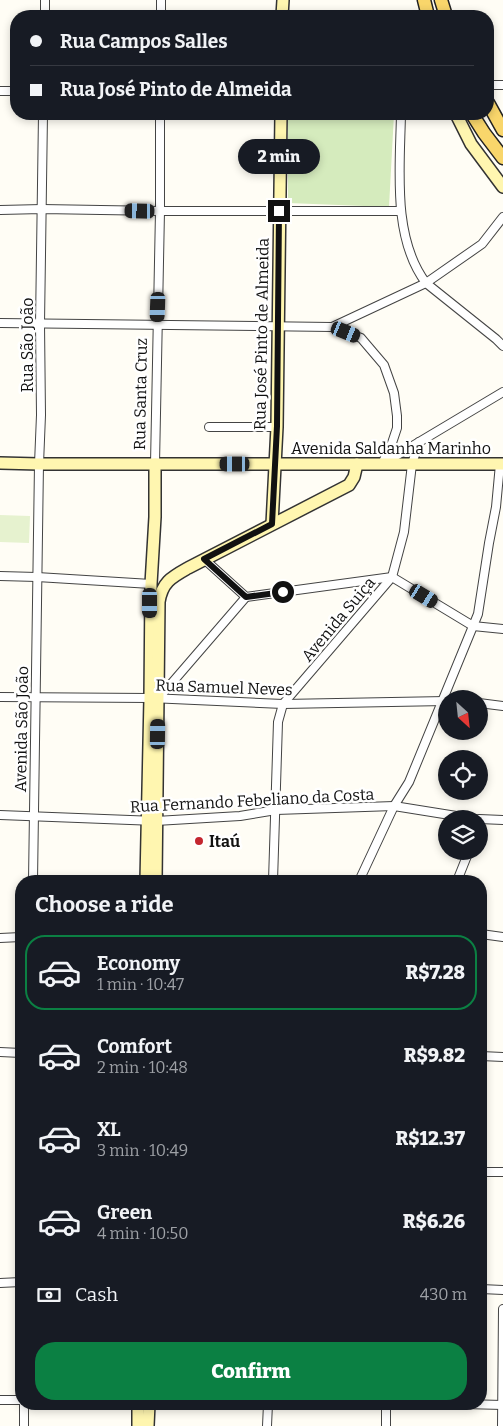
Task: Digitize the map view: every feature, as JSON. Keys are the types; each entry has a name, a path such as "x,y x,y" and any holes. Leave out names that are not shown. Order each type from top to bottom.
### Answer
{"main road":[{"path":"494,114 503,130"},
{"name":"Rua José Pinto de Almeida","path":"272,524 277,426 280,120"},
{"path":"459,120 471,144 503,187"},
{"path":"476,120 503,158"},
{"name":"Avenida Saldanha Marinho","path":"0,462 39,464 502,464"},
{"name":"Avenida Saldanha Marinho","path":"0,469 28,470 39,464"},
{"name":"Rua Santa Cruz","path":"154,698 151,579 155,464"},
{"path":"146,875 151,821 159,602 163,588 176,575 204,559 350,485 354,477 356,464"},
{"path":"151,579 168,581"},
{"path":"151,579 159,602"},
{"path":"151,821 156,875"},
{"path":"138,1410 138,1426"},
{"path":"148,1426 149,1410"}],"street":[{"name":"Rua São João","path":"37,577 41,415 40,324 43,120"},
{"name":"Rua Santa Cruz","path":"155,464 160,120"},
{"path":"401,120 400,211 403,230 417,272 426,283 503,346"},
{"path":"0,210 400,211"},
{"path":"332,327 426,283 482,244 503,217"},
{"path":"0,323 332,327 361,338 384,364 394,393 397,428 382,464"},
{"path":"382,464 503,392"},
{"path":"209,427 277,426"},
{"path":"392,577 404,532 412,464 419,442"},
{"path":"448,690 478,614 502,464"},
{"path":"204,559 246,597"},
{"path":"0,576 151,579"},
{"name":"Avenida São João","path":"33,875 37,577"},
{"path":"154,698 246,597 392,577 473,626 503,629"},
{"name":"Avenida Suiça","path":"273,875 278,722 283,704 392,577"},
{"name":"Rua Samuel Neves","path":"0,697 154,698 283,704 438,701"},
{"path":"488,705 503,706"},
{"path":"362,875 394,806 409,782 438,715"},
{"name":"Rua Fernando Febeliano da Costa","path":"0,815 151,821 240,816 276,810 394,806 438,813"},
{"name":"Rua Fernando Febeliano da Costa","path":"488,819 503,820"},
{"path":"459,875 465,860"},
{"path":"487,935 503,937"},
{"path":"0,938 15,937"},
{"path":"0,1052 15,1053"},
{"path":"487,1056 503,1057"},
{"path":"487,1172 503,1172"},
{"path":"0,1283 15,1282"},
{"path":"487,1289 503,1290"},
{"path":"502,1426 503,1309"},
{"path":"0,1400 15,1400"},
{"path":"487,1405 503,1405"},
{"path":"24,1410 24,1426"},
{"path":"267,1426 268,1410"},
{"path":"386,1410 386,1426"}],"green space":[{"path":"288,120 394,120 389,207 288,203"},
{"path":"0,515 30,516 29,543 0,542"}],"place":[{"name":"Itaú","path":"199,841"}],"route":[{"path":"279,211 277,426 272,524 204,559 246,597 283,592"}]}
